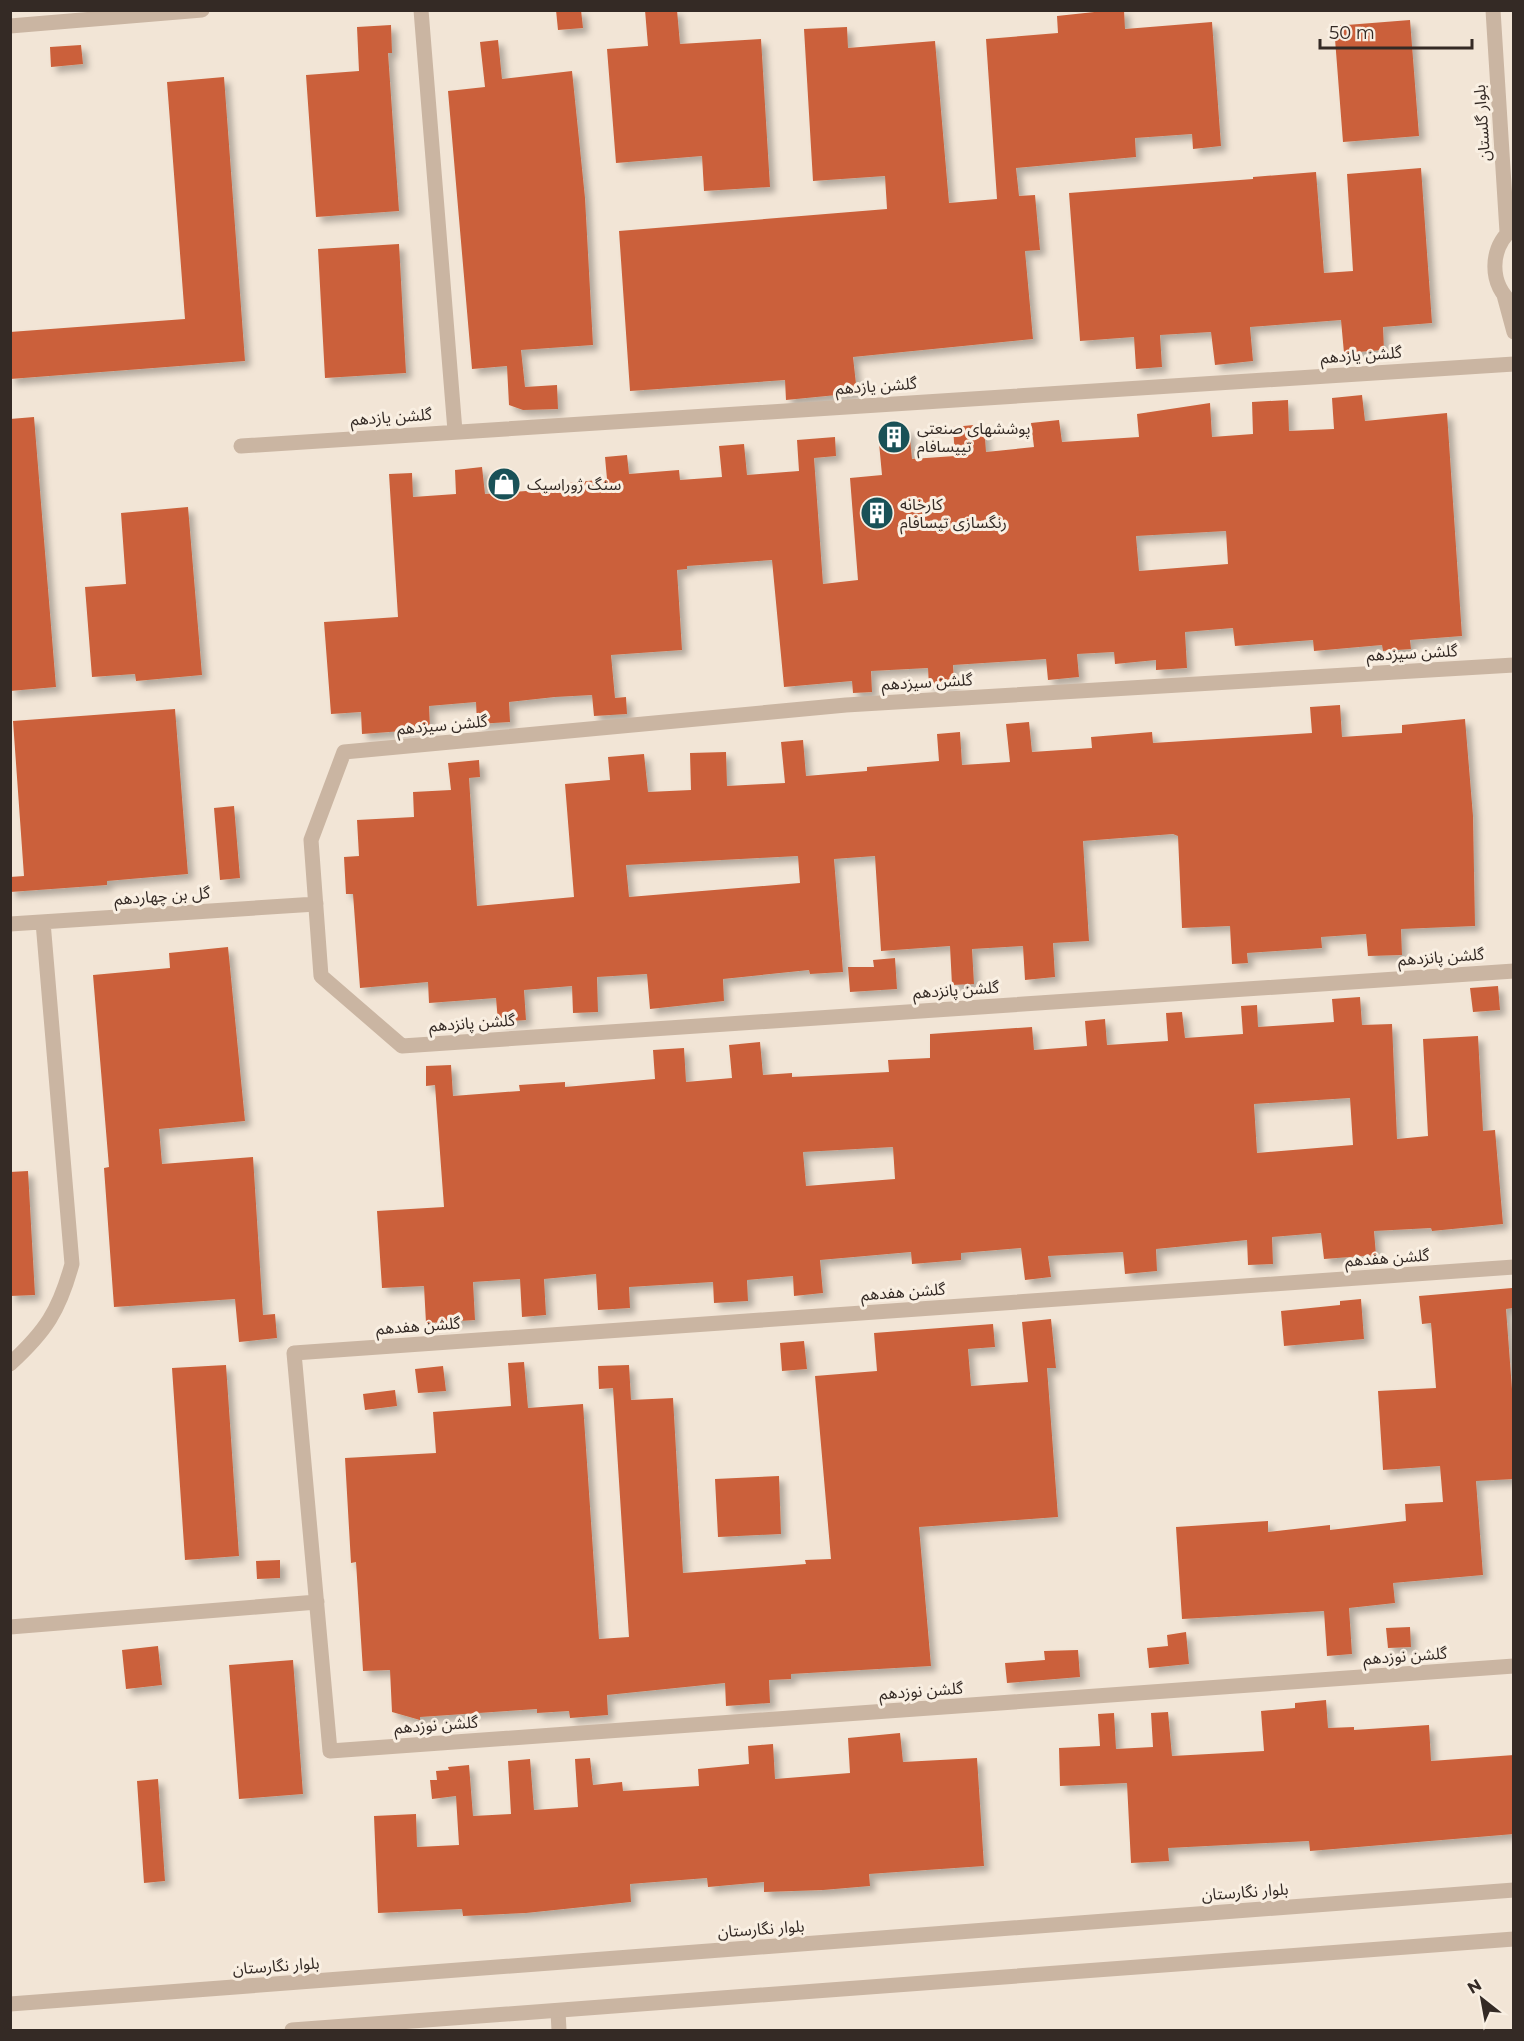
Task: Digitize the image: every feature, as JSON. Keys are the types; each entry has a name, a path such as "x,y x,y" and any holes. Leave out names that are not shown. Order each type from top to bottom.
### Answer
{"street":[{"path":"10,26 202,10"},
{"path":"421,10 455,431"},
{"name":"بلوار گلستان","path":"1493,10 1510,230"},
{"path":"1510,230 1499,245 1494,263 1497,282 1509,300 1514,332"},
{"name":"گلشن یازدهم","path":"241,446 1514,364"},
{"name":"گلشن سیزدهم","path":"316,904 311,840 344,752 846,705 1514,665"},
{"name":"گل بن چهاردهم","path":"10,924 316,904"},
{"name":"گلشن پانزدهم","path":"316,904 321,976 402,1046 1514,971"},
{"path":"11,1364 44,1331 63,1297 72,1264 43,922"},
{"name":"گلشن هفدهم","path":"317,1602 294,1353 1514,1267"},
{"path":"10,1627 317,1602"},
{"name":"گلشن نوزدهم","path":"317,1602 330,1751 1514,1666"},
{"name":"بلوار نگارستان","path":"10,2004 1514,1890"},
{"path":"292,2031 1514,1939"},
{"path":"558,2012 559,2031"}],"building":[{"path":"556,10 581,10 583,28 558,30"},
{"path":"645,10 677,10 680,44 761,39 770,187 704,191 702,156 616,163 607,49 648,46"},
{"path":"1124,10 1125,29 1212,22 1221,146 1193,149 1192,134 1135,138 1136,157 1016,168 1019,196 1035,195 1040,250 1025,251 1033,339 853,357 857,393 786,400 785,380 630,391 619,231 887,209 885,176 813,181 804,29 847,27 848,48 935,41 949,203 997,199 986,39 1058,33 1057,16"},
{"path":"1410,20 1419,136 1343,142 1334,26"},
{"path":"391,25 392,53 388,53 399,211 316,217 306,75 359,71 357,27"},
{"path":"498,40 502,79 572,71 585,198 593,345 521,350 525,387 557,385 558,409 523,410 509,405 507,366 472,369 448,91 485,87 480,42"},
{"path":"81,45 83,64 51,67 50,47"},
{"path":"224,77 245,361 10,379 10,332 185,319 167,82"},
{"path":"1421,168 1432,323 1383,327 1384,350 1344,353 1341,320 1250,327 1253,361 1215,365 1211,332 1160,335 1162,367 1136,369 1134,337 1080,341 1069,193 1316,172 1324,273 1353,271 1347,174"},
{"path":"399,244 406,373 325,378 318,249"},
{"path":"1362,395 1365,421 1447,413 1462,636 1410,640 1411,649 1383,651 1382,645 1314,651 1313,640 1235,646 1233,628 1185,632 1187,668 1156,670 1156,660 1115,664 1114,652 1077,654 1079,677 1048,680 1046,659 953,665 954,684 929,686 928,668 871,671 872,692 853,693 852,681 784,687 772,560 687,566 687,569 677,570 682,650 611,655 615,698 626,697 627,714 594,716 592,695 555,697 509,702 510,722 477,724 476,702 429,706 430,729 362,734 361,712 331,714 324,622 398,617 389,474 412,473 413,497 456,494 455,470 482,467 485,494 540,490 539,486 607,479 605,457 627,455 629,474 679,470 680,480 722,477 719,446 744,444 747,475 799,471 797,440 835,437 836,456 814,458 823,584 858,580 850,478 882,475 878,432 909,429 912,459 955,456 953,427 984,424 986,452 1034,447 1031,423 1059,420 1062,442 1139,437 1137,414 1210,403 1212,437 1253,434 1252,402 1288,400 1289,431 1334,429 1332,398","holes":["1226,531 1228,564 1139,571 1136,536"]},
{"path":"34,417 56,687 10,691 10,419"},
{"path":"188,507 202,675 136,681 135,674 92,677 85,587 126,584 121,513"},
{"path":"1340,705 1342,737 1402,733 1402,725 1465,719 1473,816 1475,926 1401,929 1402,955 1368,956 1366,934 1321,937 1322,948 1247,953 1248,963 1232,964 1230,926 1182,928 1178,836 1173,834 1083,841 1089,941 1053,943 1055,977 1025,980 1023,946 972,949 974,984 952,985 950,946 881,951 875,856 834,859 843,972 810,974 809,970 723,979 724,1001 650,1009 647,974 597,977 598,1012 573,1013 572,986 524,990 526,1020 498,1022 496,998 429,1003 428,982 360,988 353,894 346,894 344,857 359,856 357,820 414,817 413,792 451,790 448,763 479,760 480,777 469,778 477,906 574,897 565,784 610,780 608,757 644,754 648,792 691,790 690,753 726,752 727,786 785,783 781,742 803,740 806,776 867,771 867,767 939,761 937,734 960,732 962,765 1010,762 1006,724 1029,722 1032,752 1092,748 1091,737 1152,732 1153,743 1312,733 1310,707","holes":["798,856 800,883 629,897 626,865"]},
{"path":"175,709 188,874 107,881 107,885 10,892 10,877 24,876 13,721"},
{"path":"234,806 240,878 220,880 214,808"},
{"path":"228,947 245,1121 159,1129 162,1164 253,1157 263,1315 275,1314 277,1338 239,1342 235,1299 114,1307 104,1168 109,1167 93,975 170,968 169,953"},
{"path":"895,958 897,989 850,992 848,967 874,967 873,960"},
{"path":"1498,986 1500,1010 1473,1012 1470,988"},
{"path":"1360,997 1362,1025 1392,1024 1397,1139 1428,1136 1423,1039 1478,1036 1483,1131 1495,1130 1503,1224 1432,1231 1431,1228 1374,1231 1376,1255 1324,1259 1321,1233 1272,1237 1273,1264 1248,1265 1247,1240 1156,1249 1157,1271 1125,1274 1123,1252 1048,1256 1051,1277 1025,1280 1021,1248 961,1253 961,1260 912,1264 911,1252 820,1260 823,1293 794,1296 793,1276 747,1280 748,1301 714,1303 713,1282 629,1287 630,1308 598,1310 596,1274 544,1279 546,1315 522,1317 520,1279 473,1282 475,1320 426,1323 424,1286 382,1288 377,1211 444,1207 435,1085 426,1086 426,1066 451,1065 453,1096 520,1091 519,1085 565,1082 565,1087 655,1079 653,1050 684,1048 686,1082 732,1078 729,1045 760,1042 763,1075 792,1073 792,1077 889,1072 888,1060 930,1058 930,1034 1032,1027 1034,1050 1087,1046 1085,1021 1105,1019 1107,1045 1168,1041 1166,1013 1182,1012 1185,1038 1243,1034 1241,1006 1257,1005 1258,1027 1334,1022 1332,999","holes":["1350,1098 1353,1145 1257,1153 1254,1104","893,1147 895,1179 806,1186 803,1152"]},
{"path":"28,1171 35,1295 10,1296 10,1172"},
{"path":"1512,1288 1513,1308 1506,1309 1514,1416 1514,1479 1476,1481 1483,1575 1393,1583 1395,1603 1349,1608 1352,1654 1327,1656 1324,1611 1182,1619 1176,1527 1268,1521 1268,1532 1330,1525 1330,1530 1406,1521 1405,1504 1443,1502 1440,1466 1383,1470 1378,1391 1436,1388 1431,1323 1422,1324 1419,1296"},
{"path":"1361,1299 1364,1339 1284,1346 1281,1311 1340,1305 1340,1301"},
{"path":"1051,1319 1056,1368 1047,1368 1058,1517 919,1527 931,1666 791,1674 791,1679 769,1680 770,1703 726,1706 725,1683 607,1695 608,1715 570,1718 569,1711 537,1713 537,1709 420,1717 420,1720 392,1712 390,1670 363,1671 356,1562 351,1563 345,1458 436,1453 433,1412 511,1406 508,1363 524,1362 528,1408 583,1404 599,1639 629,1637 613,1388 599,1389 598,1366 629,1365 631,1400 673,1398 683,1573 806,1564 805,1560 831,1559 815,1376 877,1371 874,1333 993,1324 995,1347 968,1349 971,1386 1028,1382 1022,1322"},
{"path":"804,1341 807,1369 782,1371 780,1343"},
{"path":"226,1365 239,1556 185,1560 172,1368"},
{"path":"443,1366 446,1391 418,1393 415,1369"},
{"path":"395,1390 397,1406 365,1410 363,1394"},
{"path":"779,1476 781,1534 718,1537 715,1479"},
{"path":"280,1560 280,1578 257,1579 256,1561"},
{"path":"1410,1627 1411,1647 1388,1648 1386,1628"},
{"path":"1186,1632 1189,1664 1149,1668 1147,1648 1168,1646 1167,1635"},
{"path":"158,1646 162,1685 126,1689 122,1650"},
{"path":"1078,1650 1080,1677 1007,1683 1005,1663 1045,1660 1044,1651"},
{"path":"293,1660 303,1794 239,1799 229,1665"},
{"path":"1326,1700 1328,1728 1354,1727 1354,1730 1429,1725 1431,1761 1514,1755 1514,1834 1310,1851 1309,1841 1168,1848 1169,1861 1131,1863 1127,1783 1060,1786 1059,1748 1100,1746 1098,1714 1114,1713 1116,1749 1153,1747 1151,1713 1168,1712 1172,1756 1264,1751 1261,1711 1295,1708 1295,1703"},
{"path":"900,1733 903,1762 977,1758 984,1866 869,1874 870,1886 823,1890 764,1892 764,1882 708,1887 707,1878 630,1884 631,1902 526,1913 463,1916 462,1909 378,1913 374,1816 416,1814 417,1847 459,1845 456,1796 432,1799 430,1780 437,1780 436,1771 469,1765 473,1816 511,1814 508,1761 530,1759 534,1810 578,1807 575,1759 590,1758 593,1785 622,1782 623,1791 699,1786 698,1769 749,1764 748,1746 773,1744 775,1779 850,1773 848,1738"},
{"path":"158,1779 165,1881 144,1883 137,1781"}],"place":[{"name":"پوششهای صنعتی تییسافام","path":"894,437"},
{"name":"سنگ ژوراسیک","path":"504,484"},
{"name":"کارخانه رنگسازی تیسافام","path":"877,513"}]}
